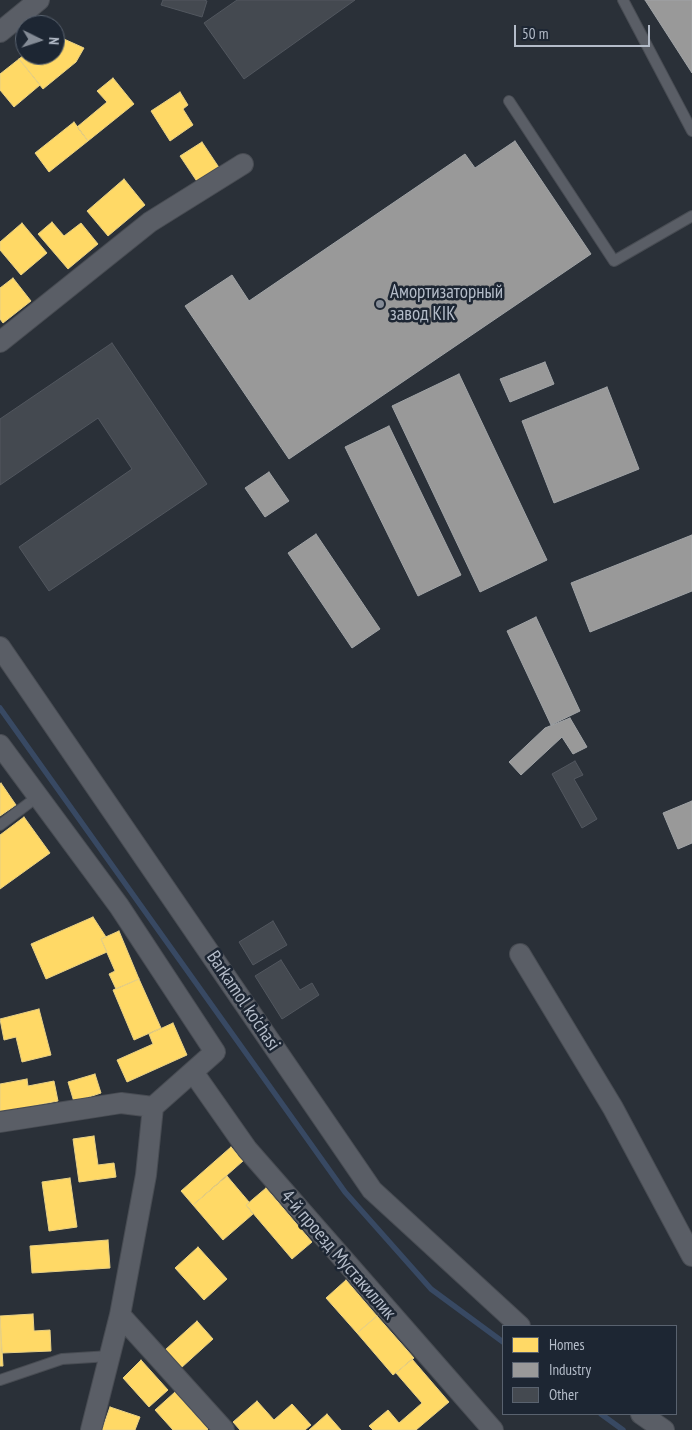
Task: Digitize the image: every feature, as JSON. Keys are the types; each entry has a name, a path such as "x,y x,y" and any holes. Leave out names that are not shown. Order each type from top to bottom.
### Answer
{"street":[{"path":"0,32 39,0"},
{"path":"0,342 150,222 243,164"},
{"name":"Barkamol ko'chasi","path":"0,647 372,1190 519,1325"},
{"path":"0,745 37,798 119,906 214,1052 153,1107 146,1175 120,1315 91,1430"},
{"path":"520,954 613,1108 692,1256"},
{"name":"4-й проезд Мустакиллик","path":"192,1072 247,1149 493,1430"},
{"path":"0,1122 121,1103 153,1107"},
{"path":"120,1315 224,1430"},
{"path":"642,1415 664,1430"}],"lane":[{"path":"623,0 692,131"},
{"path":"509,101 614,261 692,216"},
{"path":"0,825 37,798"},
{"path":"0,1380 62,1359 110,1356"}],"building: Homes":[{"path":"65,39 84,48 76,62 43,89 24,65 65,65"},
{"path":"15,62 15,65 24,65 40,85 14,107 0,90 0,74"},
{"path":"113,78 134,104 88,141 77,127 107,102 97,91"},
{"path":"180,92 188,105 183,109 193,125 170,141 151,111"},
{"path":"74,122 88,141 49,172 35,153"},
{"path":"202,142 222,172 200,186 180,156"},
{"path":"124,179 145,205 108,236 87,211"},
{"path":"52,222 64,236 81,223 98,244 68,269 38,234"},
{"path":"22,223 47,253 21,275 0,250 0,242"},
{"path":"13,278 31,301 3,323 0,319 0,288"},
{"path":"0,784 16,805 0,816"},
{"path":"24,817 50,853 0,889 0,835"},
{"path":"93,917 106,937 101,939 107,952 46,979 31,944"},
{"path":"119,931 139,979 116,989 109,974 115,971 101,939"},
{"path":"139,979 161,1028 134,1040 113,990"},
{"path":"39,1009 51,1055 22,1062 16,1037 4,1040 0,1019"},
{"path":"173,1023 187,1055 127,1082 117,1060 153,1044 149,1034"},
{"path":"95,1074 101,1093 74,1102 68,1082"},
{"path":"27,1079 28,1086 54,1081 58,1101 0,1113 0,1084"},
{"path":"94,1136 98,1165 114,1163 116,1177 79,1182 73,1139"},
{"path":"231,1147 243,1161 193,1205 181,1191"},
{"path":"227,1176 249,1202 246,1205 253,1214 223,1240 193,1205"},
{"path":"70,1178 77,1227 49,1231 42,1182"},
{"path":"266,1188 312,1242 292,1259 246,1205"},
{"path":"108,1240 110,1268 32,1273 30,1246"},
{"path":"198,1247 227,1279 204,1300 175,1268"},
{"path":"346,1280 377,1316 357,1333 326,1298"},
{"path":"33,1314 34,1331 50,1330 51,1351 2,1353 0,1316"},
{"path":"377,1316 414,1358 393,1375 357,1333"},
{"path":"0,1319 3,1366 0,1366"},
{"path":"197,1321 213,1339 181,1368 165,1350"},
{"path":"412,1359 449,1402 416,1430 373,1430 369,1426 388,1410 399,1423 422,1403 396,1373"},
{"path":"141,1360 168,1390 149,1407 123,1378"},
{"path":"175,1392 207,1430 173,1430 155,1410"},
{"path":"257,1401 274,1420 292,1404 311,1425 305,1430 240,1430 233,1422"},
{"path":"110,1407 140,1417 135,1430 102,1430"},
{"path":"327,1414 341,1430 309,1430"}],"building: Industry":[{"path":"645,0 692,0 692,73"},
{"path":"515,141 591,254 289,459 185,306 232,275 249,301 465,154 475,168"},
{"path":"545,362 554,384 510,402 500,379"},
{"path":"459,374 547,560 480,592 392,406"},
{"path":"607,387 639,469 554,503 522,421"},
{"path":"389,426 461,575 418,596 345,447"},
{"path":"269,472 289,501 265,517 245,488"},
{"path":"316,534 380,629 352,648 288,553"},
{"path":"692,535 692,591 590,632 571,583"},
{"path":"536,617 580,711 551,725 507,631"},
{"path":"570,718 587,747 573,754 562,737 521,775 509,762 545,728"},
{"path":"692,801 692,843 678,849 663,813"}],"building: Other":[{"path":"163,0 207,1 202,17 161,5"},
{"path":"237,0 355,0 244,79 204,23"},
{"path":"112,343 207,484 49,591 19,547 132,469 98,418 0,485 0,419"},
{"path":"575,761 583,775 574,779 597,819 582,828 552,774"},
{"path":"273,921 287,945 253,965 239,942"},
{"path":"281,960 300,990 312,983 319,995 282,1019 255,976"}],"waterway":[{"path":"0,708 345,1192 431,1289 502,1341"},
{"path":"602,1415 623,1430"}],"place":[{"name":"Амортизаторный завод KIK","path":"380,304"}]}
